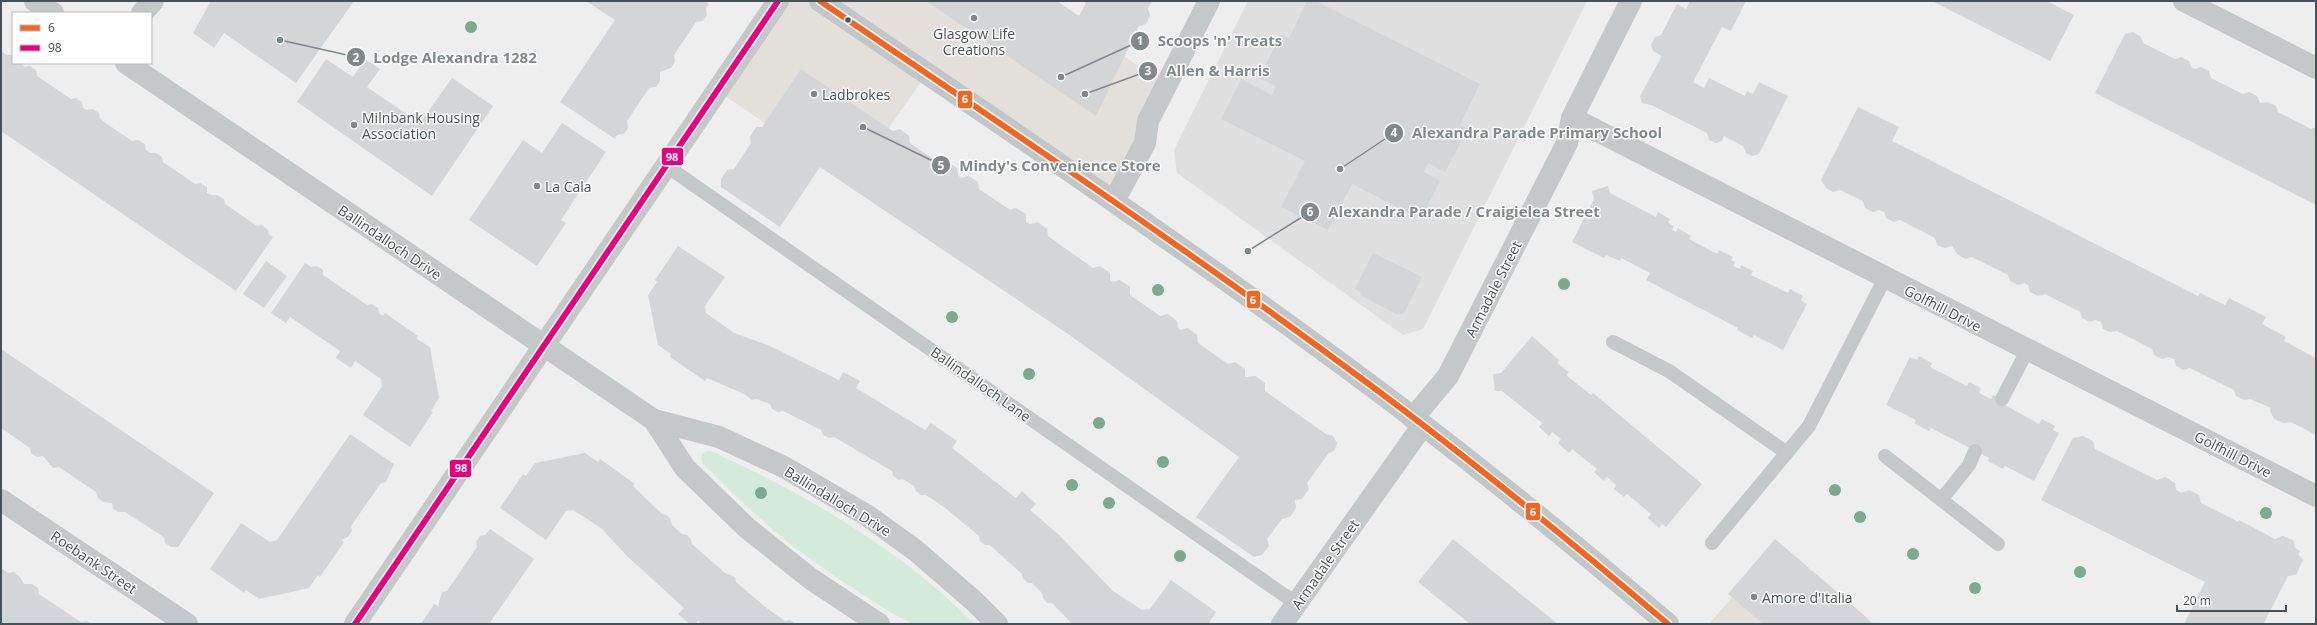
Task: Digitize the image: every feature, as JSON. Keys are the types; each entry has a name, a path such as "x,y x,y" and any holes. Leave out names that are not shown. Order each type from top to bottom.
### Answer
{"main road":[{"path":"820,1 1114,201 1418,422 1589,557 1668,624"}],"street":[{"path":"35,1 52,12"},
{"path":"143,12 153,1"},
{"path":"356,624 665,165 778,1"},
{"path":"1114,201 1144,143 1148,121 1209,1"},
{"name":"Armadale Street","path":"1282,624 1298,604 1448,376 1567,143 1572,118 1631,1"},
{"path":"2184,1 2316,68"},
{"name":"Ballindalloch Drive","path":"127,64 654,420 719,437 784,467 868,516 915,550 974,601 997,624"},
{"name":"Golfhill Drive","path":"1572,118 2027,351 2316,496"},
{"name":"Ballindalloch Drive","path":"654,420 685,468 747,528 811,578 879,624"},
{"name":"Roebank Street","path":"1,500 187,624"}],"lane":[{"name":"Ballindalloch Lane","path":"665,165 1298,604"},
{"path":"1712,543 1809,426 1885,278"},
{"path":"1613,342 1669,371 1787,453"},
{"path":"2002,399 2027,351"},
{"path":"1941,500 1969,465 1975,451"},
{"path":"1885,456 1998,544"}],"shaded area":[{"path":"780,1 999,1 1096,37 1172,89 1118,205 926,75 869,156 794,143 719,92"},
{"path":"1248,1 1587,1 1423,329 1403,335 1177,173 1174,150"},
{"path":"1758,567 1825,624 1709,624"}],"green space":[{"path":"706,451 711,451 782,486 851,526 884,548 915,572 946,597 975,624 913,624 890,612 840,580 791,545 746,506 703,464 701,459 702,454"}],"building":[{"path":"211,1 354,1 296,83 224,33 214,48 193,33"},
{"path":"586,1 705,1 709,4 706,8 707,15 703,21 696,22 674,55 675,62 671,68 660,72 660,81 656,87 649,88 627,121 628,128 624,134 617,135 615,139 560,102 615,20"},
{"path":"926,1 1057,1 1079,16 1086,3 1082,1 1152,1 1148,8 1150,16 1146,24 1139,26 1096,116"},
{"path":"1307,1 1316,1 1480,84 1460,125 1468,129 1445,172 1428,163 1424,172 1440,181 1421,219 1352,184 1328,230 1281,207 1305,161 1221,119 1241,79 1272,95 1276,86 1259,78 1281,34 1289,38"},
{"path":"1690,1 1746,1 1731,31 1722,27 1693,82 1704,88 1709,78 1745,96 1747,91 1753,94 1759,82 1788,96 1759,154 1752,156 1746,153 1743,146 1724,136 1722,141 1716,143 1709,140 1707,133 1651,105 1642,103 1640,96 1662,56 1653,51 1651,45 1655,37 1661,35 1677,4 1686,9"},
{"path":"1932,1 2047,1 2074,15 2050,61"},
{"path":"2133,32 2141,37 2143,43 2175,59 2181,57 2189,61 2191,67 2195,69 2201,67 2209,71 2211,78 2243,94 2249,92 2257,96 2260,103 2268,102 2276,106 2278,112 2311,129 2316,127 2316,205 2095,93 2125,34"},
{"path":"1,51 7,55 12,55 12,64 21,64 25,67 30,66 36,70 37,76 71,99 76,98 82,102 83,108 87,110 93,109 99,113 100,119 132,141 138,140 145,144 146,150 150,153 156,153 162,157 163,162 195,184 200,183 207,187 207,193 217,195 224,199 225,204 257,226 262,225 268,230 269,235 273,237 236,291 1,131"},
{"path":"326,59 353,77 365,59 380,69 367,87 420,123 452,78 493,106 432,196 297,102"},
{"path":"801,69 893,131 900,129 909,136 910,143 940,164 948,162 957,168 958,175 961,178 969,176 978,182 979,189 1010,210 1016,208 1026,214 1026,222 1030,224 1038,222 1047,229 1048,236 1093,268 1100,266 1110,273 1110,280 1113,282 1120,280 1130,287 1130,295 1160,316 1168,314 1177,321 1178,328 1180,330 1188,328 1197,335 1198,343 1228,364 1235,362 1245,369 1245,377 1255,376 1265,383 1265,391 1326,434 1333,436 1337,443 1335,450 1328,454 1307,483 1309,489 1302,499 1295,500 1296,508 1290,517 1282,519 1267,539 1269,546 1262,555 1254,557 1196,517 1239,457 1068,334 820,167 780,227 721,187 721,179 727,170 734,169 751,143 750,137 756,127 762,127"},
{"path":"1858,107 1899,127 1892,141 2198,296 2200,293 2225,305 2229,298 2266,317 2262,324 2286,337 2284,341 2316,358 2316,435 2291,422 2283,423 2274,419 2270,411 2271,408 2250,399 2244,400 2236,396 2234,390 2190,368 2184,370 2176,366 2174,359 2169,357 2162,359 2154,355 2152,349 2117,331 2110,332 2103,329 2101,322 2096,320 2090,322 2082,318 2080,312 2045,294 2038,296 2030,292 2028,285 2024,283 2018,285 2010,281 2008,275 1972,257 1966,259 1958,255 1952,246 1945,248 1937,245 1935,238 1900,220 1894,222 1886,218 1884,212 1879,210 1873,212 1865,208 1863,201 1840,190 1833,192 1826,188 1821,180"},
{"name":"La Cala","path":"562,123 606,152 561,220 566,223 537,266 469,220 523,140 542,153"},
{"path":"1608,186 1610,193 1656,217 1658,212 1670,219 1668,223 1674,226 1672,230 1676,232 1678,228 1691,236 1689,239 1717,254 1719,250 1733,257 1731,260 1735,262 1733,266 1740,269 1741,265 1753,271 1751,275 1788,293 1790,289 1803,296 1801,300 1807,304 1783,350 1754,335 1752,338 1737,330 1738,328 1646,280 1650,273 1621,258 1620,261 1606,255 1604,258 1572,242 1594,199 1592,191"},
{"path":"678,246 725,277 705,306 706,313 734,333 770,346 839,380 843,372 860,381 856,388 925,430 931,423 957,441 952,448 1016,498 1022,491 1036,504 1030,510 1059,535 1113,591 1142,610 1150,609 1171,580 1216,612 1208,624 1072,624 1052,603 1047,603 1043,598 1042,593 1032,583 1028,583 1023,579 1022,574 990,545 985,545 980,541 979,536 944,507 926,495 921,495 916,491 914,486 903,479 899,480 893,476 892,471 834,437 829,438 823,435 821,430 783,411 778,412 772,409 770,404 757,399 752,400 744,394 707,378 705,381 670,357 671,354 658,345 648,295 657,282 655,280"},
{"path":"1373,253 1422,277 1404,313 1398,315 1360,295 1361,292 1355,289"},
{"path":"266,261 287,276 264,308 243,294"},
{"path":"305,263 311,267 317,266 323,270 323,275 367,305 372,304 378,308 379,313 383,316 385,313 418,336 417,339 430,347 439,398 431,411 433,412 410,447 363,415 382,386 381,379 355,361 351,368 336,358 340,351 290,317 286,323 271,313"},
{"path":"1532,336 1559,360 1557,363 1569,372 1566,375 1591,395 1593,393 1702,484 1666,527 1662,524 1659,528 1648,518 1651,514 1627,494 1624,497 1614,489 1616,485 1607,477 1604,481 1594,472 1597,469 1572,449 1569,453 1558,443 1561,439 1552,432 1549,436 1539,427 1542,423 1502,391 1495,391 1493,374 1501,373"},
{"path":"1,349 214,493 178,547 171,547 165,543 164,537 125,512 119,512 113,509 112,503 103,502 98,498 96,492 59,467 53,468 43,456 37,457 31,453 30,448 1,428"},
{"path":"1919,356 1932,363 1930,367 1967,386 1969,382 1981,388 1979,393 1991,399 1993,395 2005,401 2003,404 2039,424 2042,419 2055,426 2053,430 2059,433 2034,481 2005,466 2003,469 1988,461 1989,458 1931,428 1929,431 1914,423 1916,420 1886,405 1910,357 1917,360"},
{"path":"350,434 394,464 386,482 381,483 351,526 352,531 348,537 341,540 344,542 320,577 318,575 309,588 259,599 246,590 244,593 210,569 241,523 270,542 277,540"},
{"path":"2083,436 2093,441 2095,449 2157,480 2165,477 2175,483 2176,490 2181,493 2189,490 2199,495 2201,503 2238,522 2239,520 2275,539 2283,536 2293,540 2295,548 2300,551 2298,554 2303,560 2296,575 2288,576 2264,623 2184,624 2205,582 2041,500 2073,438"},
{"path":"585,453 598,462 600,459 635,484 633,486 662,514 667,515 671,520 672,525 682,534 687,535 691,539 692,544 725,573 735,577 736,582 768,609 785,621 790,620 796,624 702,624 698,621 695,624 689,624 678,614 684,608 627,556 601,528 573,510 566,511 546,540 500,508 523,474 526,476 535,463"},
{"path":"490,529 534,559 489,624 421,624 434,604 438,606 442,592 447,591 477,547 476,542 480,536 485,535"},
{"path":"1453,539 1558,624 1470,624 1418,582"},
{"path":"1775,539 1874,624 1763,624 1728,594"},
{"path":"1,568 8,573 14,572 20,577 24,584 32,584 38,588 39,594 81,622 87,621 91,624 1,624"}],"transit line":[{"name":"98","path":"355,624 778,1"},
{"name":"6","path":"820,1 1024,139 1159,233 1358,376 1438,436 1516,498 1668,624"}],"place":[{"name":"Glasgow Life Creations","path":"974,18"},
{"name":"Lodge Alexandra 1282","path":"280,40"},
{"name":"Scoops 'n' Treats","path":"1061,77"},
{"name":"Ladbrokes","path":"814,94"},
{"name":"Allen & Harris","path":"1085,94"},
{"name":"Milnbank Housing Association","path":"354,125"},
{"name":"Mindy's Convenience Store","path":"863,127"},
{"name":"Alexandra Parade Primary School","path":"1340,169"},
{"name":"La Cala","path":"537,186"},
{"name":"Alexandra Parade / Craigielea Street","path":"1248,251"},
{"name":"Amore d'Italia","path":"1754,597"}]}
